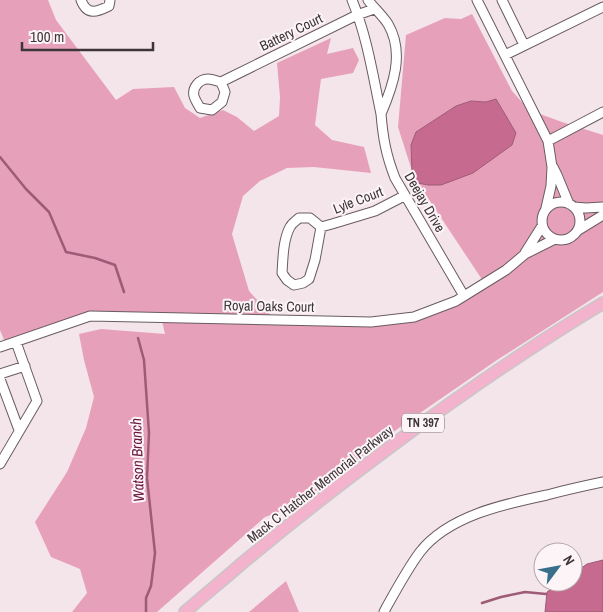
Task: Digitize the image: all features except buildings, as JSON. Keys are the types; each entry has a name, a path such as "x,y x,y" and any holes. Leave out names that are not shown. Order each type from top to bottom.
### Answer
{"main road":[{"name":"Mack C Hatcher Memorial Parkway","path":"187,610 316,502 510,362 603,303"}],"street":[{"path":"81,0 81,3 92,12 109,6 110,0"},
{"name":"Deejay Drive","path":"352,0 369,56 381,114 382,137 394,178 464,296"},
{"name":"Deejay Drive","path":"368,0 389,26 396,50 395,78 381,114"},
{"path":"477,0 548,141 552,167 551,186 542,220 545,232 555,239 561,240 573,235 603,216"},
{"path":"502,0 524,45"},
{"path":"505,55 603,7"},
{"name":"Battery Court","path":"221,82 357,14 374,9"},
{"path":"548,141 603,112"},
{"path":"552,167 558,175 572,206 578,213 579,225 577,231"},
{"name":"Lyle Court","path":"321,227 375,211 404,196"},
{"path":"546,208 557,202 586,208 603,207"},
{"name":"Lyle Court","path":"300,218 310,218 321,227 315,260 309,279 294,285 282,273 284,248 291,226 300,218"},
{"name":"Royal Oaks Court","path":"524,254 542,226"},
{"name":"Royal Oaks Court","path":"0,347 90,316 371,322 414,318 456,301 506,270 524,254 555,239"},
{"path":"0,464 37,401 16,342"},
{"path":"0,374 25,366"},
{"path":"0,379 19,430"},
{"path":"384,612 420,552 436,536 450,527 499,505 603,482"}],"shaded area":[{"path":"0,0 48,0 56,20 116,100 133,89 174,87 185,108 200,118 223,110 237,117 254,131 279,116 280,97 277,63 331,38 327,54 353,48 359,60 353,73 321,79 315,125 332,140 364,147 371,173 314,167 287,168 260,181 243,196 232,234 249,291 275,320 414,317 485,284 418,183 428,185 473,173 512,145 486,102 471,101 456,106 416,132 412,171 398,127 406,35 445,18 461,19 472,14 512,91 529,110 603,135 603,292 497,360 404,424 298,505 265,517 157,612 72,612 87,593 80,569 51,557 35,522 67,472 86,428 94,397 79,334 101,329 165,334 161,317 90,316 6,345 0,330"},
{"path":"496,99 516,133 512,145 473,173 441,185 418,183 412,171 411,145 416,132 456,106 471,101 486,102"},
{"path":"603,560 603,612 545,612 547,592 583,592 583,567"},
{"path":"286,581 299,612 249,612"}],"waterway":[{"name":"Watson Branch","path":"0,157 26,189 49,212 66,252 95,258 115,265 124,292"},
{"name":"Watson Branch","path":"138,338 144,360 149,433 147,478 155,553 151,586 146,598 146,612"},
{"path":"482,603 525,592 546,594"}]}
